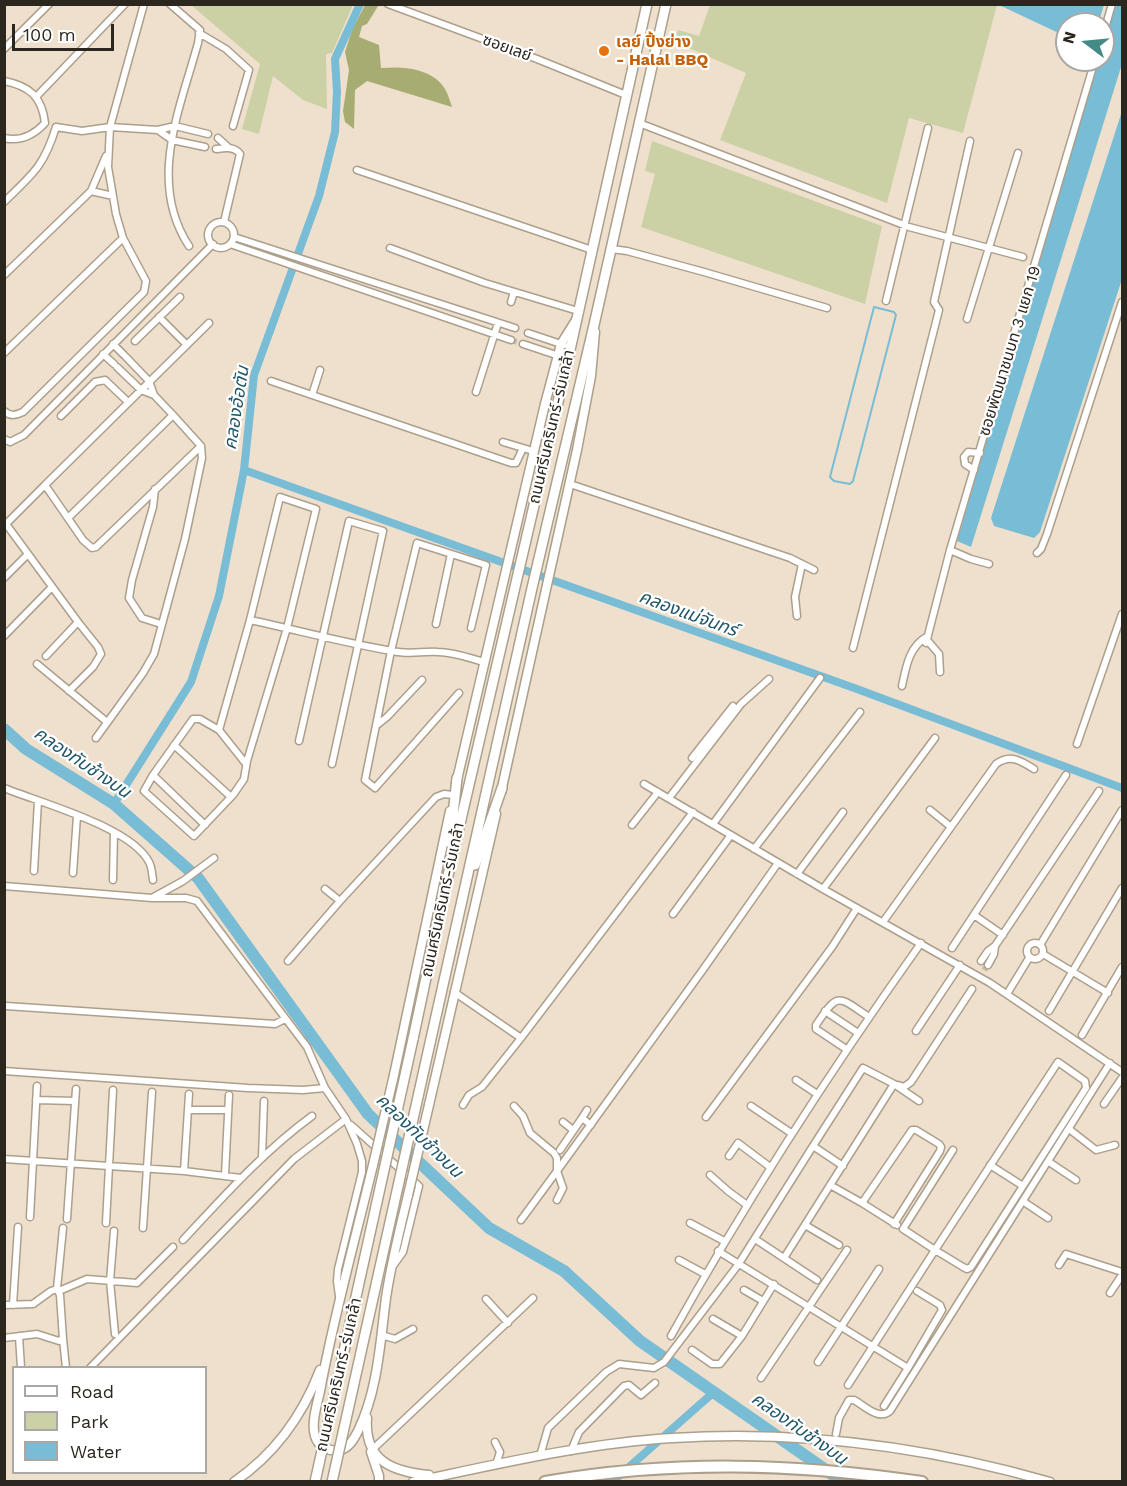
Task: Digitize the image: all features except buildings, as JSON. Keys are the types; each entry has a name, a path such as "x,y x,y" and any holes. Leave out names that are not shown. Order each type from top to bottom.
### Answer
{"highway":[{"path":"545,1482 670,1467 766,1466 833,1470 922,1482"}],"main road":[{"name":"ถนนศรีนครินทร์-ร่มเกล้า","path":"328,1347 394,1075 453,795 502,579 533,452 577,316 647,4"},
{"name":"ถนนศรีนครินทร์-ร่มเกล้า","path":"332,1482 539,555 594,326 666,4"},
{"name":"ถนนศรีนครินทร์-ร่มเกล้า","path":"368,1408 375,1380 392,1268 570,484 591,375 594,326"},
{"name":"ถนนศรีนครินทร์-ร่มเกล้า","path":"315,1482 446,884 524,551 563,357"},
{"path":"446,884 458,778"},
{"path":"461,901 502,788"},
{"path":"328,1347 314,1424 315,1437 321,1447 338,1450 349,1445 368,1408"},
{"path":"234,1482 257,1464 291,1428 306,1403 328,1347"},
{"path":"368,1408 366,1422 368,1437 379,1482"},
{"path":"368,1437 379,1459 393,1468 414,1474 440,1476"},
{"path":"413,1482 571,1451 633,1442 702,1437 819,1439 895,1448 959,1459 1050,1482"}],"street":[{"path":"4,49 50,4"},
{"path":"36,97 125,4"},
{"path":"4,411 16,415 23,412 144,292 146,281 123,238 108,167 110,127 144,4"},
{"path":"170,4 198,26 200,33 172,140 168,176 171,204 178,230 189,246"},
{"name":"ซอยเลย์","path":"387,4 537,59 626,95"},
{"path":"200,33 226,49 249,70 233,126"},
{"name":"ซอยพัฒนาชนบท 3 แยก 19","path":"927,640 950,550 1091,72"},
{"path":"4,81 26,88 36,97 43,108 45,123 37,132 23,138 4,138"},
{"path":"45,123 82,131 110,127 158,130 176,126 208,134"},
{"path":"639,123 904,225 1023,257"},
{"path":"4,202 37,170 48,152 56,127"},
{"path":"886,301 928,128"},
{"path":"158,130 172,140 205,147"},
{"path":"218,138 229,148"},
{"path":"853,648 939,310 934,302 970,141"},
{"path":"216,149 236,149 240,154 224,222"},
{"path":"4,275 91,191 109,150"},
{"path":"967,319 1018,153"},
{"path":"357,170 592,250"},
{"path":"91,191 113,196"},
{"path":"224,222 233,229 234,237 230,244 221,248 209,240 210,229 213,225 224,222"},
{"path":"234,237 515,328"},
{"path":"4,352 123,238"},
{"path":"4,439 10,442 24,435 213,244"},
{"path":"230,244 511,340"},
{"path":"390,248 577,316"},
{"path":"611,249 627,251 704,272 827,308"},
{"path":"511,302 514,292"},
{"path":"135,341 180,297"},
{"path":"1037,553 1047,534 1122,302"},
{"path":"159,317 187,345"},
{"path":"69,691 93,667 101,654 5,524 209,323"},
{"path":"476,392 498,323"},
{"path":"528,333 566,346"},
{"path":"113,344 149,381 154,396"},
{"path":"523,344 563,357"},
{"path":"96,738 150,663 185,539 201,471 201,446 154,396 141,390 103,354"},
{"path":"312,395 320,370"},
{"path":"61,416 95,382 100,380 105,380 128,402"},
{"path":"271,381 511,463 516,463 523,448"},
{"path":"68,518 173,415"},
{"path":"503,441 533,452"},
{"path":"45,485 92,548 96,547 201,446"},
{"path":"974,470 965,464 964,457 968,452 980,453"},
{"path":"570,484 790,558 814,570"},
{"path":"155,489 153,507 129,598 142,618 161,624"},
{"path":"219,730 250,620 280,497 316,508 287,628 246,764 244,779 231,797 194,836 144,791 174,745 196,718 219,730 246,764"},
{"path":"299,741 349,521 382,531 332,764"},
{"path":"459,693 375,788 365,780 391,651 417,543 486,565 471,628"},
{"path":"950,550 989,564"},
{"path":"4,578 28,554"},
{"path":"436,624 452,554"},
{"path":"797,616 795,597 802,564"},
{"path":"4,636 52,587"},
{"path":"1077,744 1122,614"},
{"path":"250,620 391,651 411,654 437,651 484,662"},
{"path":"46,656 78,622"},
{"path":"902,686 908,658 920,640 927,640 939,654 939,672"},
{"path":"37,664 107,722"},
{"path":"713,824 820,678"},
{"path":"692,758 700,752 741,704 769,679"},
{"path":"376,725 387,717 422,680"},
{"path":"669,798 733,706"},
{"path":"754,849 860,712"},
{"path":"823,889 935,738"},
{"path":"174,745 231,797"},
{"path":"883,922 996,765 1003,759 1011,758 1034,769"},
{"path":"153,775 205,825"},
{"path":"952,948 1066,775"},
{"path":"644,784 823,889 972,972 1122,1072"},
{"path":"4,788 126,838 146,856 150,863 153,880"},
{"path":"972,972 988,951 995,946 1099,791"},
{"path":"632,825 658,792"},
{"path":"288,961 436,797 444,794 453,795"},
{"path":"34,872 38,801"},
{"path":"930,810 951,827"},
{"path":"1040,945 1122,810"},
{"path":"464,1106 469,1095 482,1087 521,1038 693,812"},
{"path":"797,874 843,812"},
{"path":"73,873 77,816"},
{"path":"113,879 114,832"},
{"path":"673,914 731,835"},
{"path":"152,898 183,881 214,858"},
{"path":"521,1220 778,863"},
{"path":"4,886 152,898 186,898 197,901 307,1047 325,1088 347,1121 360,1154 362,1172 338,1269 337,1285 340,1302"},
{"path":"1049,1011 1122,888"},
{"path":"325,889 340,901"},
{"path":"706,1117 832,947 857,908"},
{"path":"974,915 1003,934"},
{"path":"671,1336 718,1251 791,1133 846,1049 921,943"},
{"path":"1007,994 1029,958 1027,953 1029,945 1034,943 1040,945 1043,954"},
{"path":"980,977 994,954 995,946"},
{"path":"1043,954 1108,993"},
{"path":"1029,958 1037,959 1043,954"},
{"path":"916,1031 960,966"},
{"path":"1082,1035 1122,967"},
{"path":"540,1457 548,1428 606,1372 619,1364 654,1368 664,1362 755,1239 862,1069 904,1087 911,1082 972,989"},
{"path":"454,992 521,1038"},
{"path":"846,1049 815,1027 825,1011 833,1001 842,999 869,1017"},
{"path":"6,1006 275,1024 285,1019"},
{"path":"825,1011 858,1033"},
{"path":"830,1185 862,1203 935,1250 967,1269 971,1267 1023,1186 1086,1085 1085,1081 1058,1062 935,1250 848,1385"},
{"path":"836,1434 839,1418 849,1400 854,1400 880,1415 890,1411 1110,1063"},
{"path":"4,1071 248,1088 303,1090 325,1088"},
{"path":"1104,1104 1122,1078"},
{"path":"796,1080 817,1094"},
{"path":"894,1084 919,1101"},
{"path":"784,1258 894,1084"},
{"path":"30,1217 37,1086"},
{"path":"68,1219 76,1089"},
{"path":"106,1223 113,1090"},
{"path":"143,1228 152,1092"},
{"path":"184,1171 189,1094"},
{"path":"225,1175 229,1095"},
{"path":"36,1100 75,1101"},
{"path":"262,1158 264,1101"},
{"path":"514,1106 523,1116 530,1133 557,1158 557,1171 563,1190 557,1200"},
{"path":"751,1106 791,1133"},
{"path":"188,1110 228,1110"},
{"path":"560,1150 587,1110"},
{"path":"183,1240 282,1138 312,1116"},
{"path":"582,1118 591,1125"},
{"path":"347,1121 419,1186 403,1252 392,1268"},
{"path":"92,1366 294,1159 347,1121"},
{"path":"563,1122 573,1130"},
{"path":"1069,1129 1096,1150 1115,1145"},
{"path":"862,1203 912,1130 916,1130 939,1144 940,1151 894,1224"},
{"path":"729,1156 738,1143 770,1167"},
{"path":"813,1146 843,1166"},
{"path":"903,1229 953,1150"},
{"path":"4,1159 147,1168 241,1178"},
{"path":"1049,1162 1076,1180"},
{"path":"990,1166 1023,1186"},
{"path":"710,1175 747,1204"},
{"path":"1024,1202 1048,1218"},
{"path":"690,1223 724,1241"},
{"path":"805,1225 839,1245"},
{"path":"13,1305 18,1227"},
{"path":"63,1228 58,1290 66,1366"},
{"path":"114,1231 110,1281 115,1334"},
{"path":"755,1239 817,1280"},
{"path":"4,1305 33,1304 58,1290 87,1279 136,1283 172,1247"},
{"path":"761,1377 847,1250"},
{"path":"718,1251 908,1368"},
{"path":"1059,1265 1066,1254 1122,1274 1110,1293"},
{"path":"679,1260 705,1274"},
{"path":"338,1269 340,1274 348,1272"},
{"path":"818,1362 879,1269"},
{"path":"692,1350 712,1365 718,1365 742,1336 774,1284"},
{"path":"744,1290 763,1301"},
{"path":"884,1406 942,1310 940,1305 917,1291"},
{"path":"373,1449 533,1298"},
{"path":"486,1299 508,1323"},
{"path":"713,1319 742,1336"},
{"path":"381,1335 395,1339 412,1329"},
{"path":"4,1338 37,1334 59,1341 63,1339"},
{"path":"19,1336 21,1366"},
{"path":"571,1451 579,1432 624,1386 629,1385 641,1395 656,1383"},
{"path":"495,1442 500,1452 496,1466"}],"green space":[{"path":"710,4 997,5 963,133 909,118 887,203 720,140 746,73 675,42 678,30 699,36"},
{"path":"191,5 353,5 332,53 326,54 327,109 303,100 273,76 259,134 242,129 260,64"},
{"path":"365,5 378,6 367,24 362,26 359,37 379,45 381,68 407,68 433,77 445,89 452,107 367,81 355,90 354,129 345,122 343,111 349,70 345,52 352,30"},
{"path":"652,141 882,226 865,304 641,227 655,174 645,171"}],"water":[{"path":"997,4 1104,4 1102,12 1055,12 1055,31"},
{"path":"1115,5 1122,5 1122,64 971,547 957,541 1095,72 1115,72 1115,12 1113,12"},
{"path":"1122,111 1122,279 1040,532 1034,538 994,526 991,518"}],"waterway":[{"name":"คลองอ้อตัน","path":"114,804 191,682 219,596 244,470 254,375 319,196 335,132 337,91 335,59 360,4"},
{"path":"874,307 894,312 896,315 853,481 850,484 834,481 830,477 874,307"},
{"name":"คลองแม่จันทร์","path":"244,470 857,689 1122,788"},
{"name":"คลองทับช้างบน","path":"4,729 26,749 114,804 198,878 368,1114 489,1228 564,1271 640,1341 843,1482"},
{"path":"612,1482 714,1392"}],"tunnel":[{"path":"511,340 523,344"},
{"path":"984,970 988,965"}],"place":[{"name":"เลย์ ปิ้งย่าง - Halal BBQ","path":"604,51"}]}
